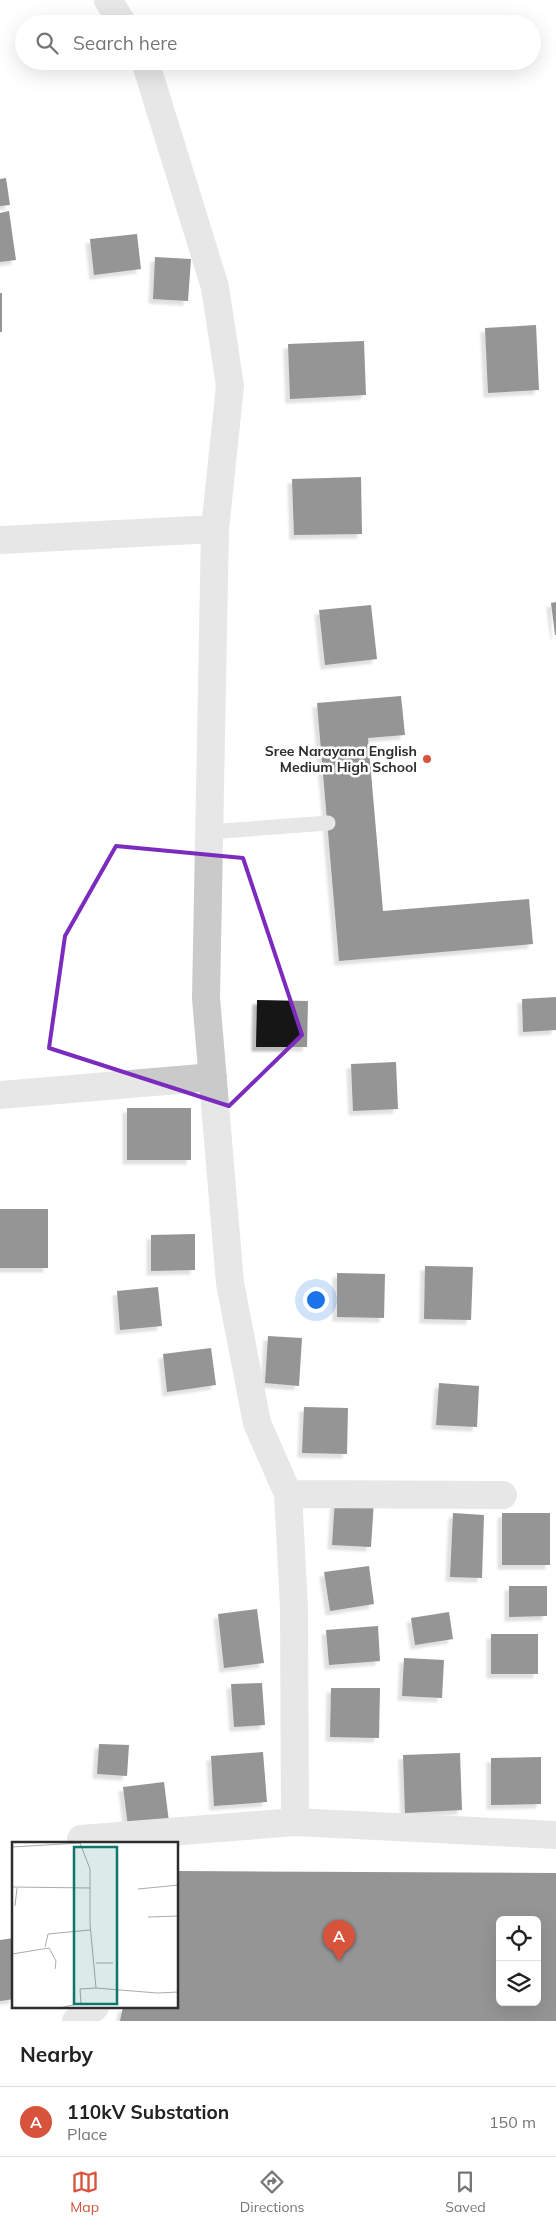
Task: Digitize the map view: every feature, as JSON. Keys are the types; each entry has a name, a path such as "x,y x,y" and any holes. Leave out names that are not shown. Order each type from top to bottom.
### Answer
{"street":[{"path":"108,0 117,15"},
{"path":"148,70 215,287 230,386 215,529 206,998 230,1283 257,1423 288,1494 294,1608 295,1822"},
{"path":"0,540 215,529"},
{"path":"0,1095 212,1077"},
{"path":"288,1494 503,1495"},
{"path":"82,1842 81,1839 295,1822 556,1835"},
{"path":"76,2021 94,2008"}],"lane":[{"path":"209,832 328,823"}],"highlighted area":[{"path":"116,846 243,858 302,1035 229,1106 49,1048 65,936"}],"building":[{"path":"6,178 10,205 0,206 0,179"},
{"path":"9,211 16,260 0,262 0,213"},
{"path":"137,234 141,269 94,275 90,239"},
{"path":"155,257 191,259 188,301 153,299"},
{"path":"0,293 2,293 2,332 0,332"},
{"path":"536,325 539,390 488,393 485,328"},
{"path":"364,341 366,395 290,399 288,344"},
{"path":"361,477 362,534 294,535 292,479"},
{"path":"556,602 556,635 555,635 551,603"},
{"path":"371,605 377,659 325,665 319,610"},
{"path":"401,696 405,735 368,738 383,911 529,899 533,944 339,961 317,703"},
{"path":"556,997 556,1030 523,1032 522,999"},
{"path":"257,1000 308,1001 307,1047 256,1047"},
{"path":"396,1062 398,1109 353,1111 351,1064"},
{"path":"127,1108 191,1108 191,1160 127,1160"},
{"path":"0,1209 48,1209 48,1268 0,1268"},
{"path":"195,1234 195,1270 151,1271 151,1235"},
{"path":"425,1266 473,1267 471,1320 424,1319"},
{"path":"337,1273 385,1274 384,1318 337,1317"},
{"path":"158,1287 162,1326 120,1330 117,1291"},
{"path":"268,1336 302,1338 299,1386 265,1383"},
{"path":"211,1348 216,1385 167,1392 163,1354"},
{"path":"439,1383 479,1386 477,1427 436,1425"},
{"path":"304,1407 348,1408 347,1454 302,1453"},
{"path":"335,1499 374,1501 371,1547 332,1545"},
{"path":"453,1513 484,1515 482,1578 450,1577"},
{"path":"502,1513 550,1513 550,1565 502,1565"},
{"path":"369,1566 374,1604 330,1611 324,1572"},
{"path":"509,1586 547,1586 547,1616 509,1617"},
{"path":"257,1609 264,1663 224,1668 218,1614"},
{"path":"449,1612 453,1639 415,1645 411,1618"},
{"path":"378,1626 380,1661 329,1665 326,1630"},
{"path":"491,1634 538,1634 538,1674 491,1674"},
{"path":"404,1658 444,1660 442,1698 402,1696"},
{"path":"262,1683 265,1725 234,1727 231,1684"},
{"path":"331,1688 380,1688 379,1738 330,1737"},
{"path":"99,1744 129,1745 127,1776 97,1774"},
{"path":"263,1752 267,1802 214,1806 211,1756"},
{"path":"460,1753 462,1810 405,1813 403,1755"},
{"path":"541,1757 541,1804 491,1805 491,1758"},
{"path":"164,1782 169,1822 128,1826 123,1787"},
{"path":"179,1871 556,1873 556,2021 120,2021 123,2008 179,2008"},
{"path":"12,1938 12,1999 0,2001 0,1940"}],"place":[{"name":"Sree Narayana English Medium High School","path":"427,759"},
{"name":"110kV Substation","path":"339,1961"}]}
